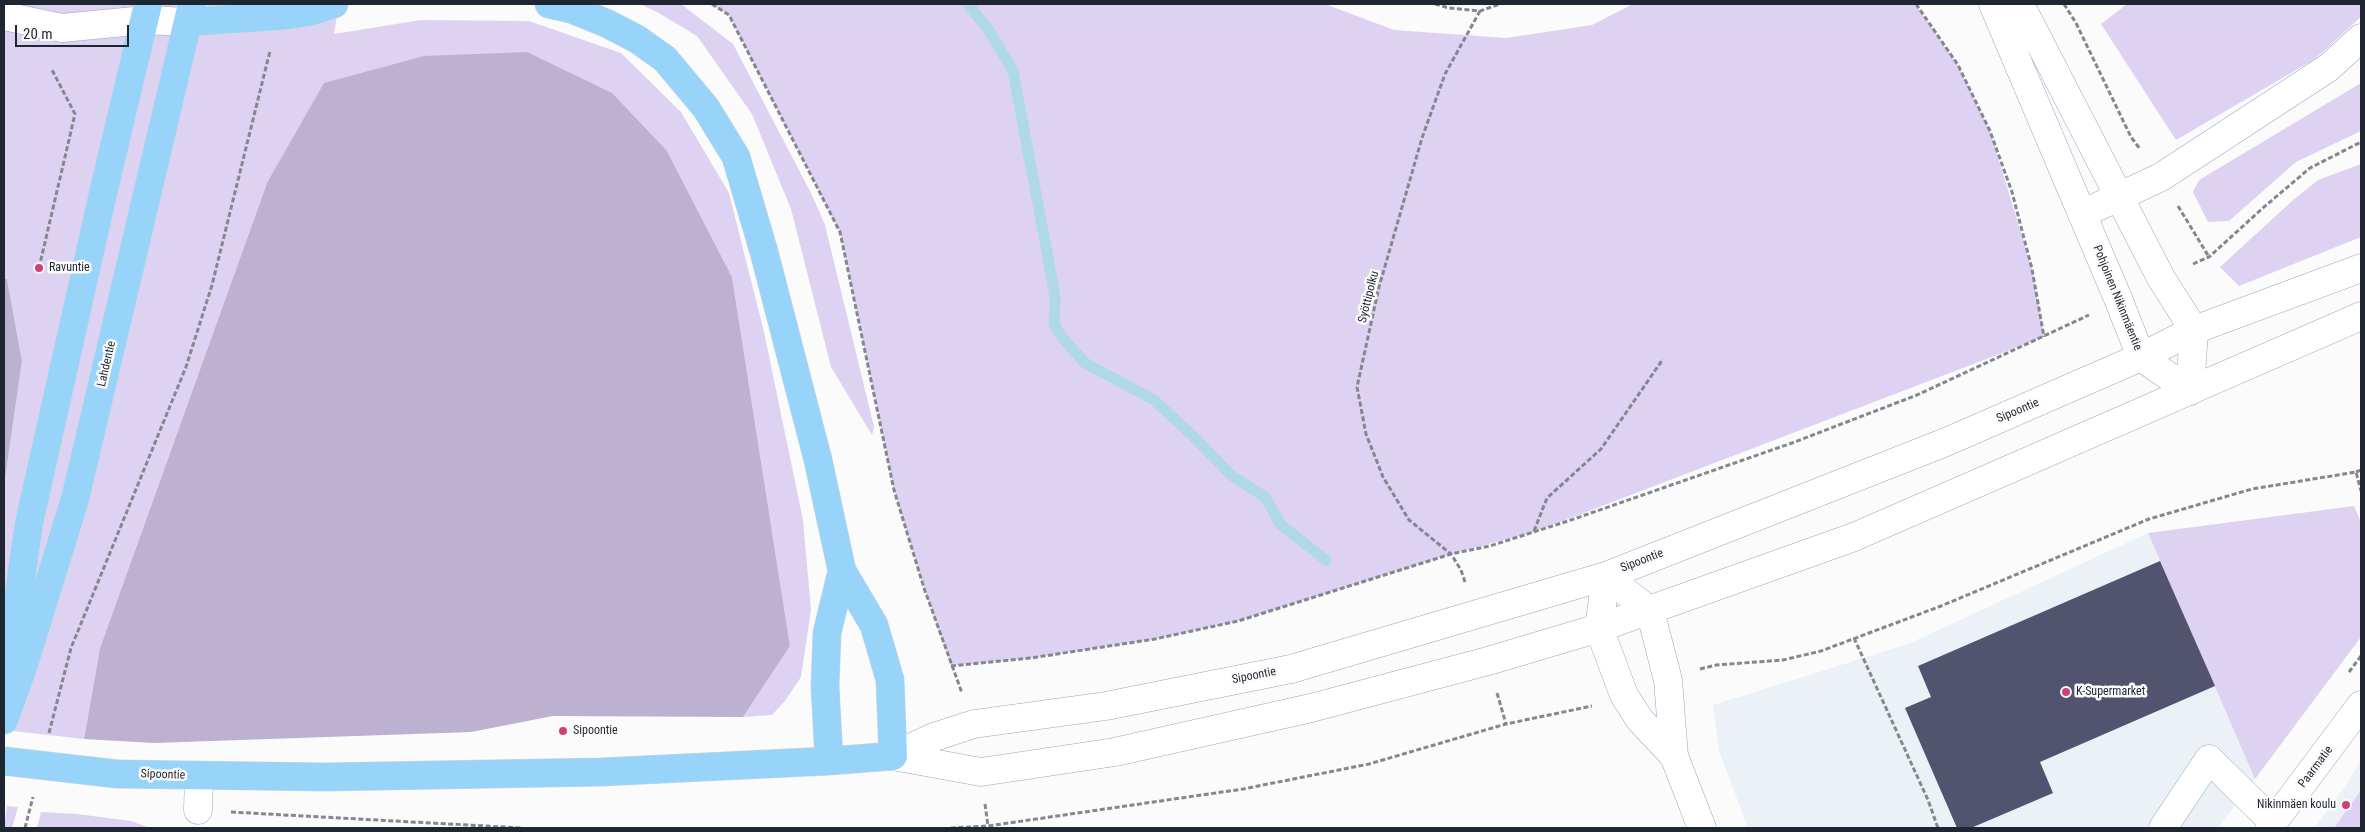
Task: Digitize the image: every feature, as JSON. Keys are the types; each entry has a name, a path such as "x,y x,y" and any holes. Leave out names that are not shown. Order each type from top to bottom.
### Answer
{"main road":[{"path":"190,13 286,15 308,12 334,4"},
{"path":"549,4 571,9 606,23 637,39 665,60 706,108 736,156 764,252 818,460 842,571 874,625 890,680 893,756"},
{"path":"4,699 29,523 146,12"},
{"name":"Lahdentie","path":"4,720 24,664 75,499 190,13"},
{"path":"829,761 825,686 827,633 842,571"},
{"name":"Sipoontie","path":"4,761 117,774 326,777 600,772 829,761 893,756"}],"street":[{"name":"Pohjoinen Nikinmäentie","path":"1993,4 2141,358 2190,391"},
{"path":"2012,4 2025,14 2162,278 2194,330 2190,391"},
{"path":"4,16 62,28 146,12 190,13"},
{"path":"2082,214 2160,178 2328,68 2361,38"},
{"name":"Sipoontie","path":"893,756 934,737 974,724 1106,706 1291,669 1606,576 1946,442 2141,358 2194,330 2361,268"},
{"name":"Sipoontie","path":"893,756 980,772 1115,752 1311,708 1488,661 1599,628 1854,537 2361,316"},
{"path":"1606,576 1650,611 1668,680 1674,756 1702,828"},
{"path":"1606,576 1599,628 1624,696 1640,720 1674,756"},
{"name":"Paarmatie","path":"2271,825 2361,705"},
{"path":"2162,828 2210,759 2271,825"},
{"path":"198,810 199,776"}],"path":[{"path":"712,4 729,15 840,232 894,490 924,588 951,666 1031,658 1136,642 1238,621 1451,554 1490,546 1792,443 1917,395 2044,337 2032,269 2012,192 1990,131 1958,65 1916,4"},
{"path":"1435,4 1449,8 1480,11 1500,4"},
{"path":"2064,4 2076,23 2131,137 2160,178 2210,257 2264,206 2310,168 2361,142"},
{"name":"Syöttipolku","path":"1461,570 1451,554 1409,520 1383,477 1366,434 1357,387 1379,287 1422,138 1445,74 1480,11"},
{"path":"47,743 72,648 186,367 212,285 271,46"},
{"path":"39,268 75,114 51,68"},
{"path":"1534,532 1547,498 1601,449 1663,359"},
{"path":"1696,670 1716,665 1783,660 1821,651 1941,606 2149,519 2252,489 2361,470"},
{"path":"2356,472 2361,491"},
{"path":"1854,638 1924,792 1938,828"},
{"path":"951,828 1046,818 1242,789 1369,764 1506,724 1596,706"},
{"path":"25,828 35,790"},
{"path":"198,810 522,828"}],"shaded area":[{"path":"4,4 339,4 334,34 421,20 529,21 621,53 681,112 729,193 764,332 803,520 811,610 801,677 785,701 772,715 743,717 790,646 732,277 667,151 267,183 100,648 84,739 4,730 4,486 22,361 7,279 4,279"},
{"path":"640,4 681,4 733,44 811,193 825,225 874,427 872,435 831,367 791,209 752,114 697,36"},
{"path":"712,4 1325,4 1394,30 1506,38 1592,25 1633,4 1915,4 1958,65 1990,131 2032,269 2044,337 1534,532 1451,554 1238,621 1155,639 1031,658 951,666 924,588 894,490 840,232 729,15"},
{"path":"2127,4 2361,4 2361,17 2315,59 2176,140 2101,24"},
{"path":"527,52 612,93 667,151 732,277 790,646 743,717 553,716 471,732 154,743 84,739 100,648 267,183 324,83 424,56"},
{"path":"2361,83 2361,131 2296,162 2229,221 2208,222 2193,192 2199,180"},
{"path":"2361,164 2361,237 2239,286 2220,267 2292,201 2318,180"},
{"path":"4,279 7,279 22,361 4,486"},
{"path":"2354,506 2361,522 2361,637 2255,779 2148,533"},
{"path":"2148,533 2255,779 2218,828 1748,828 1719,751 1713,705 1908,644"},
{"name":"Nikinmäen koulu","path":"2361,760 2361,828 2314,828 2348,782"},
{"path":"2361,790 2361,828 2334,828"},
{"path":"7,806 18,807 12,828 4,828"},
{"path":"41,812 77,814 131,821 150,828 37,828"}],"building":[{"name":"K-Supermarket","path":"2160,561 2215,686 2040,762 2053,793 1971,828 1957,828 1905,708 1931,697 1918,666"}],"waterway":[{"path":"968,4 990,32 1013,71 1055,298 1054,324 1061,336 1085,363 1154,400 1231,475 1265,497 1281,525 1326,560"}],"place":[{"name":"Ravuntie","path":"39,268"},
{"name":"K-Supermarket","path":"2066,692"},
{"name":"Sipoontie","path":"563,731"},
{"name":"Nikinmäen koulu","path":"2346,805"}]}
